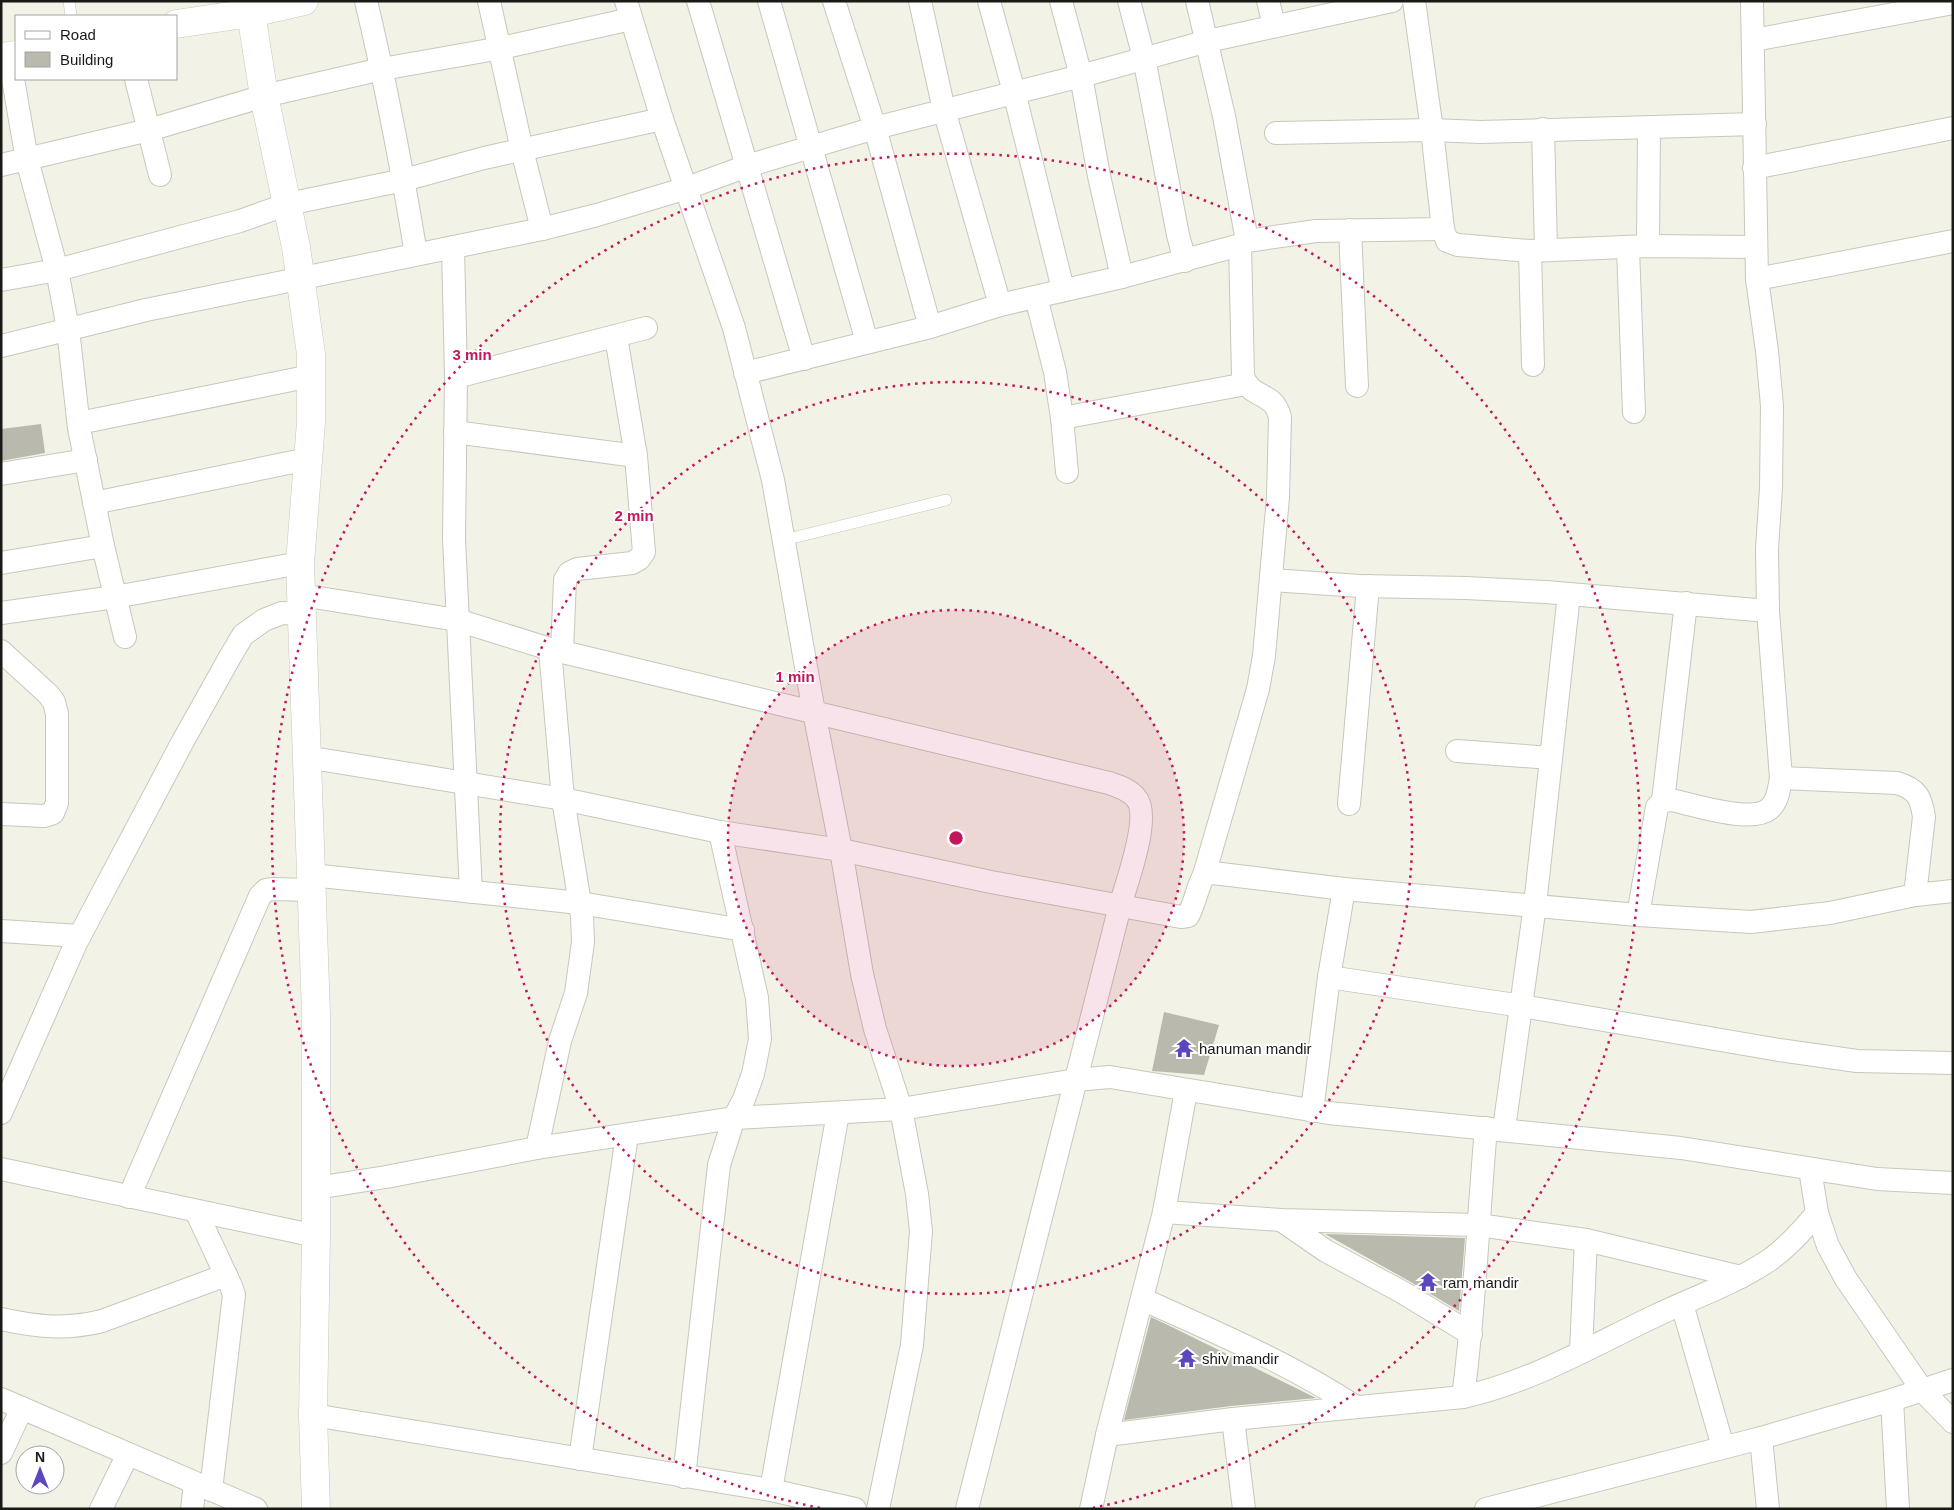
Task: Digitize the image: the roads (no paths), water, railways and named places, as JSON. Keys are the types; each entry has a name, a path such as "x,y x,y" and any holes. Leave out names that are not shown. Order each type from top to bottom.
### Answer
{"main road":[{"path":"178,24 251,13 304,1"},
{"path":"251,13 264,96 288,204 302,279 312,354 311,422 300,563 316,1014 316,1236 313,1415 316,1509"}],"street":[{"path":"366,1 382,69 404,180 416,254"},
{"path":"489,1 501,48 522,150 542,229"},
{"path":"698,1 804,359"},
{"path":"769,1 867,342"},
{"path":"834,1 875,128 930,327"},
{"path":"920,1 944,110 1000,305"},
{"path":"988,1 1014,92 1063,289"},
{"path":"1061,1 1081,76 1099,176 1122,277"},
{"path":"1129,1 1144,58 1178,235 1185,261"},
{"path":"306,757 563,799 720,832 841,850 991,882 1181,917 1188,916 1204,875 1258,689 1264,656 1278,497 1280,417 1273,402 1250,389 1243,376 1243,243 1208,41 1198,1"},
{"path":"1268,1 1274,25"},
{"path":"1,346 146,310 542,229 687,188 747,166 875,128 1081,76 1340,6 1392,1"},
{"path":"1414,1 1432,130 1442,229 1447,241 1458,246 1538,250 1638,247 1756,247"},
{"path":"1638,915 1657,807 1663,801 1671,800 1740,815 1762,814 1777,799 1781,778 1768,611 1767,550 1771,488 1772,406 1757,279 1752,1"},
{"path":"1754,40 1953,3"},
{"path":"1,165 149,130 264,96 382,69 501,48 628,10 662,119 731,320 773,480 862,974 875,1029 901,1109 917,1194 921,1231 912,1345 878,1509"},
{"path":"9,56 27,160 58,270 68,329 79,423 103,546 125,637"},
{"path":"136,80 160,174"},
{"path":"1,280 58,270 240,220 288,204 404,180 522,150 662,119"},
{"path":"1276,132 1432,130 1480,132 1755,124"},
{"path":"1634,412 1638,247 1649,128"},
{"path":"1754,168 1953,128"},
{"path":"1533,365 1542,129"},
{"path":"745,373 930,327 1000,305 1185,261 1243,243 1316,231 1442,229"},
{"path":"1350,230 1357,386"},
{"path":"1757,279 1953,242"},
{"path":"453,247 456,377 454,539 471,892"},
{"path":"1036,297 1055,372 1067,472"},
{"path":"456,377 646,328"},
{"path":"537,1148 556,1056 576,993 583,942 580,903 563,799 556,650 566,580 569,572 577,569 632,563 639,559 644,552 636,456 616,337"},
{"path":"79,423 312,376"},
{"path":"1062,418 1246,384"},
{"path":"455,432 636,456"},
{"path":"94,503 308,459"},
{"path":"1,474 86,460"},
{"path":"1,563 103,546"},
{"path":"1,612 115,597 300,563"},
{"path":"1271,580 1569,594 1768,611"},
{"path":"1349,804 1368,586"},
{"path":"1463,1397 1471,1334 1478,1225 1495,1129 1522,1006 1569,594"},
{"path":"1663,801 1686,603"},
{"path":"1,1113 80,936 183,741 243,635 264,620 301,605 458,620 556,650 1109,782 1126,790 1136,798 1140,805 1142,820 1140,838 1120,906 967,1509"},
{"path":"1,652 40,685 54,702 57,714 57,803 53,813 44,816 1,814"},
{"path":"1,666 1,675"},
{"path":"1457,751 1551,758"},
{"path":"1781,778 1897,782 1909,786 1918,794 1924,817 1916,895"},
{"path":"684,1477 719,1165 734,1118 744,1099 753,1074 760,1039 757,998 720,832"},
{"path":"1204,875 1213,873 1344,890 1638,915 1751,922 1830,914 1916,895 1953,891"},
{"path":"129,1197 260,896 266,890 311,883 471,892 580,903 743,930"},
{"path":"1312,1110 1329,977 1344,890"},
{"path":"1,931 80,936"},
{"path":"1329,977 1522,1006 1779,1050 1857,1061 1953,1063"},
{"path":"316,1188 386,1177 537,1148 734,1118 901,1109 1076,1080 1110,1077 1186,1091 1312,1110 1681,1148 1878,1179 1953,1184"},
{"path":"1091,1509 1107,1435 1164,1212 1186,1091"},
{"path":"771,1490 838,1113"},
{"path":"580,1459 627,1134"},
{"path":"1,1169 316,1236"},
{"path":"1810,1169 1817,1213 1828,1246 1846,1279 1923,1391 1953,1422"},
{"path":"192,1509 203,1487 234,1306 234,1295 226,1275 196,1211"},
{"path":"1164,1212 1281,1220 1478,1225 1586,1240 1741,1277"},
{"path":"1107,1435 1233,1419 1463,1397 1492,1391 1540,1372 1741,1277 1769,1260 1796,1238 1817,1213"},
{"path":"1281,1220 1326,1251 1402,1292 1471,1334"},
{"path":"1581,1351 1586,1240"},
{"path":"1,1319 61,1328 81,1326 102,1321 226,1275"},
{"path":"1142,1300 1268,1356 1306,1376 1356,1407"},
{"path":"1682,1304 1724,1447"},
{"path":"1486,1509 1761,1438 1923,1391 1953,1380"},
{"path":"1,1399 256,1509"},
{"path":"1892,1400 1898,1509"},
{"path":"1,1453 22,1408"},
{"path":"313,1415 771,1490 856,1509"},
{"path":"1233,1419 1244,1509"},
{"path":"1761,1438 1768,1509"},
{"path":"100,1509 128,1454"}],"lane":[{"path":"69,1 72,15"},
{"path":"784,540 946,500"}],"place":[{"name":"hanuman mandir","path":"1184,1048"},
{"name":"ram mandir","path":"1428,1282"},
{"name":"shiv mandir","path":"1187,1358"}]}
